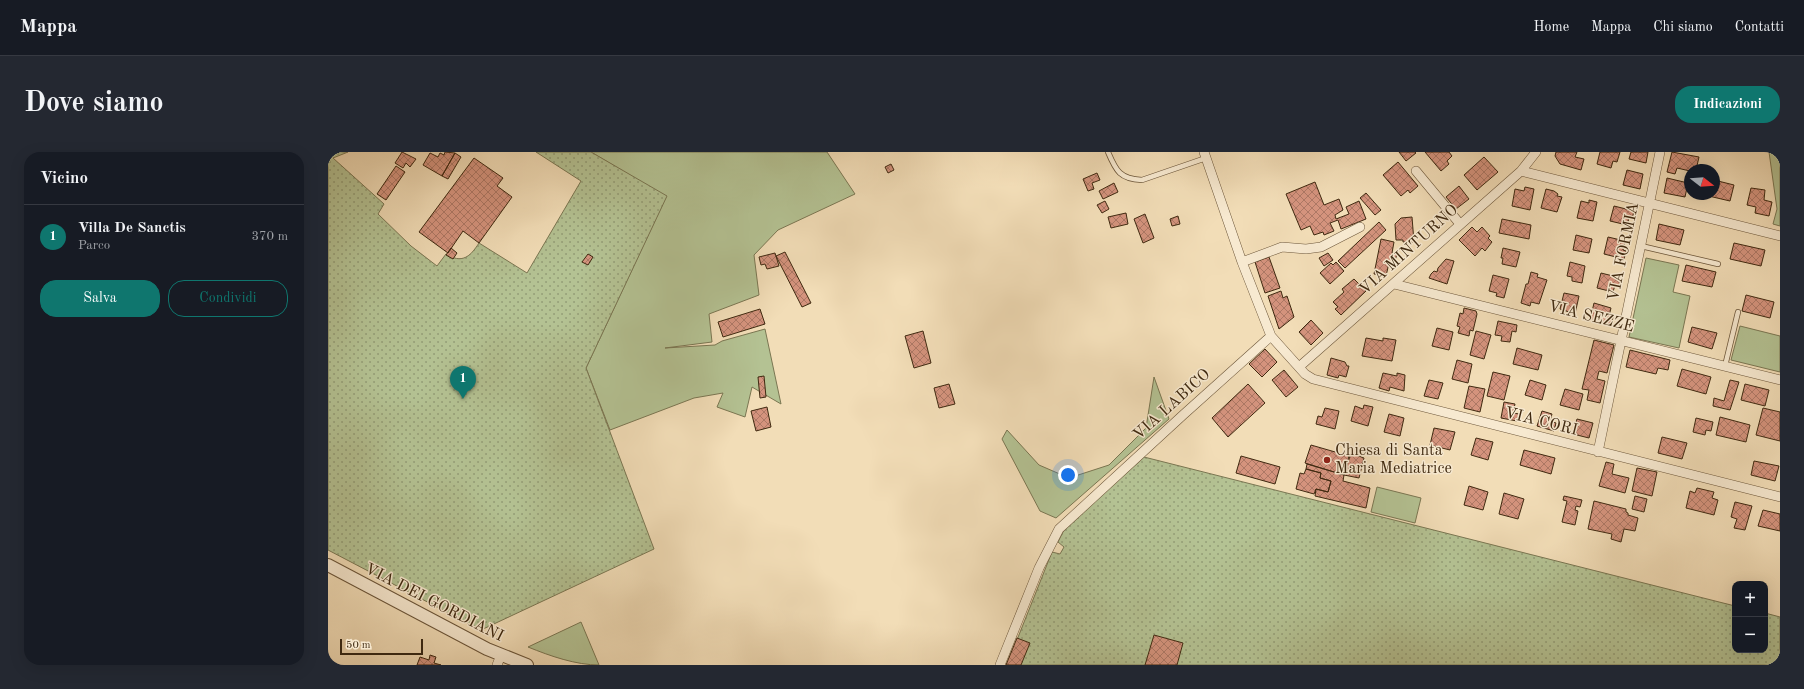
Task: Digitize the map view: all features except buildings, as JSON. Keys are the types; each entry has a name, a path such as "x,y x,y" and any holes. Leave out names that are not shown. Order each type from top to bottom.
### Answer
{"street":[{"name":"VIA MINTURNO","path":"1299,367 1522,171 1536,152"},
{"name":"VIA FORMIA","path":"1598,452 1660,152"},
{"path":"1205,155 1242,262 1271,336"},
{"path":"1416,171 1460,224"},
{"path":"1522,171 1650,202 1780,236"},
{"path":"1242,262 1282,247 1308,249 1321,247 1360,227"},
{"name":"VIA SEZZE","path":"1394,284 1780,380"},
{"name":"VIA CORI","path":"1271,336 1307,376 1313,379 1780,498"},
{"name":"VIA LABICO","path":"1000,665 1039,568 1059,529 1182,415 1271,336"},
{"name":"VIA DEI GORDIANI","path":"328,565 499,660 519,664"}],"lane":[{"path":"1108,152 1117,171 1126,177 1142,180 1205,155"},
{"path":"1641,246 1718,264"},
{"path":"1725,366 1738,312"}],"green space":[{"path":"328,152 348,152 333,158 384,204 378,214 411,246 437,266 446,254 461,259 465,258 479,243 527,273 581,181 536,152 591,152 667,196 586,368 654,549 481,630 328,550"},
{"path":"591,152 827,152 855,194 778,230 754,255 759,295 709,314 712,342 665,348 715,345 722,341 765,329 781,404 752,387 745,417 717,407 723,393 694,398 610,430 586,368 666,197"},
{"path":"1769,152 1780,152 1780,226 1773,224 1777,209"},
{"path":"1646,258 1679,265 1673,292 1690,296 1679,348 1629,337"},
{"path":"1740,326 1780,336 1780,372 1731,360"},
{"path":"1154,377 1169,419 1056,518 1040,511 1002,439 1007,430 1039,465 1069,478 1109,465 1146,428"},
{"path":"1144,457 1732,605 1732,653 1768,653 1768,614 1780,617 1780,665 1007,665 1052,552 1060,554 1064,547 1058,542 1065,528"},
{"path":"1377,487 1421,498 1415,523 1371,512"},
{"path":"581,622 599,665 590,665 563,659 528,647"}],"place":[{"name":"Villa De Sanctis","path":"463,399"},
{"name":"Chiesa di Santa Maria Mediatrice","path":"1327,460"}]}
